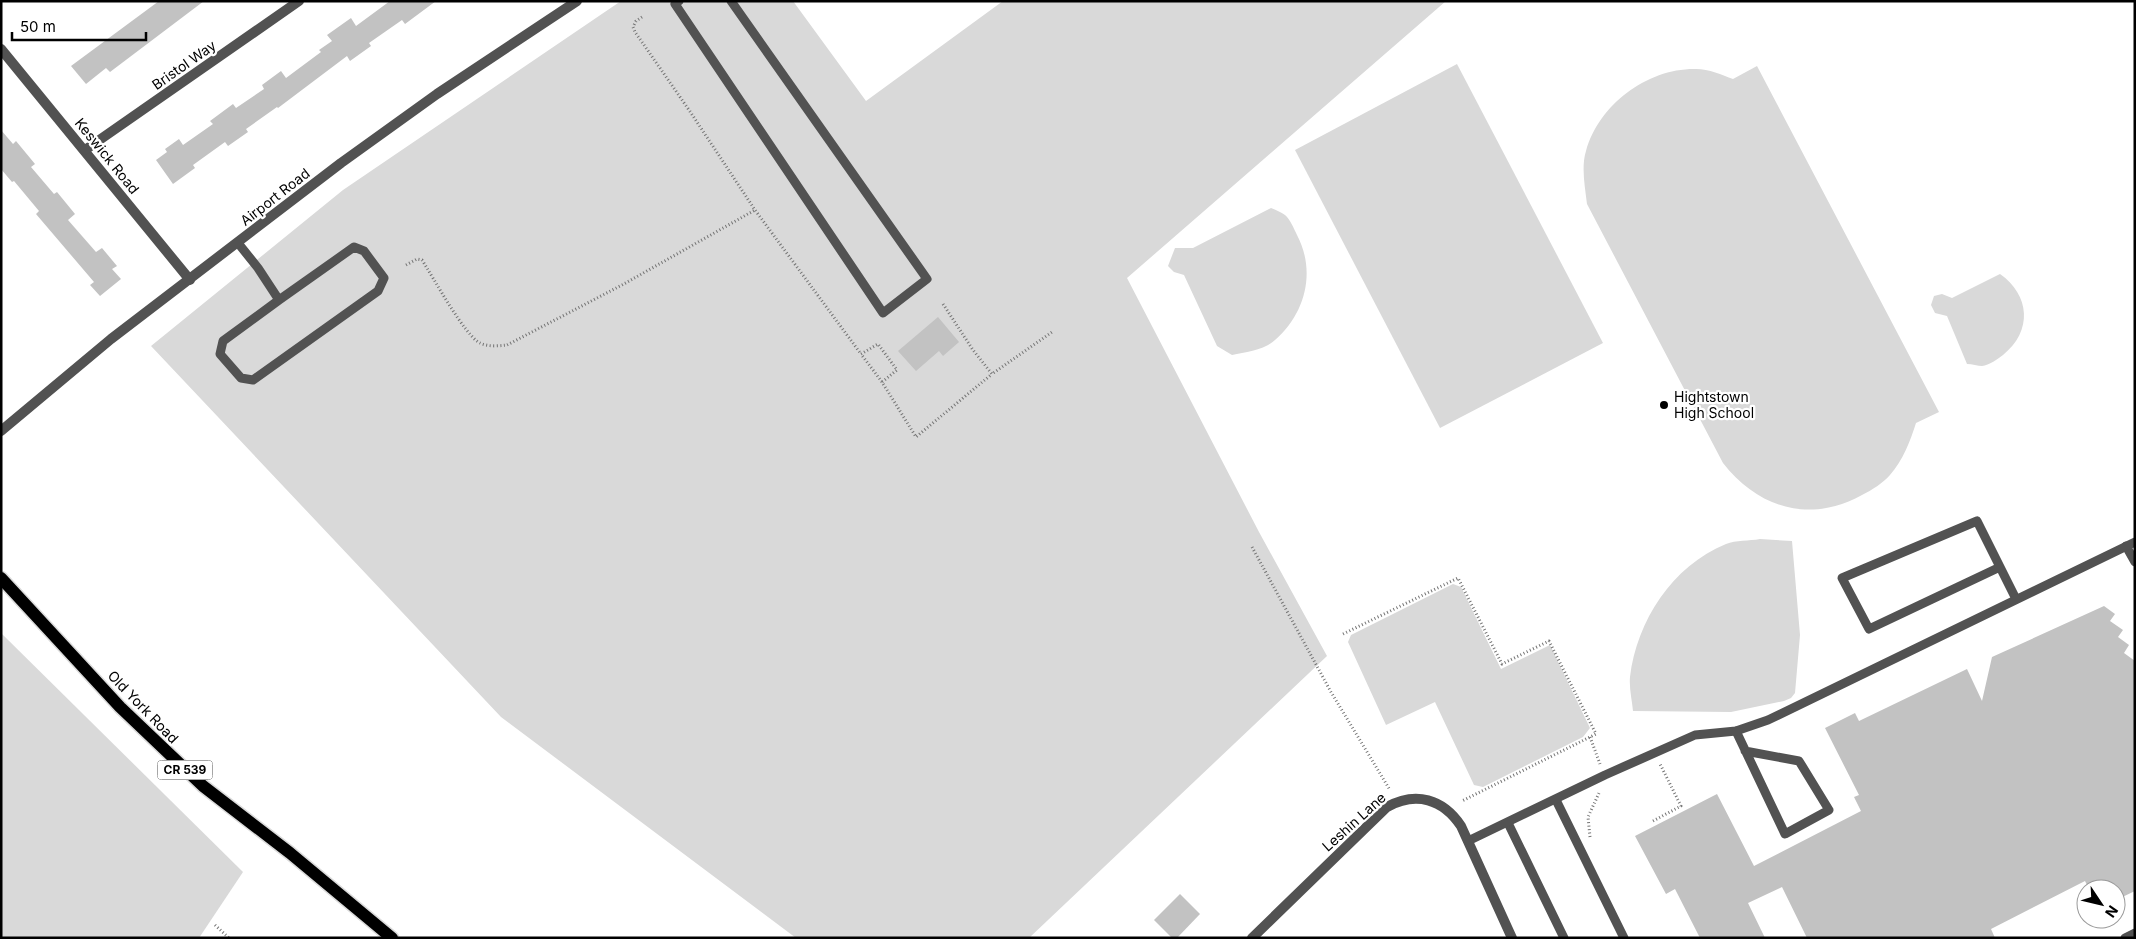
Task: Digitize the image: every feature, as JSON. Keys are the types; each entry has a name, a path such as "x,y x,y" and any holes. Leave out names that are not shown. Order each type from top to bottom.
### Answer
{"main road":[{"name":"Old York Road","path":"1,578 137,724 196,780 246,821 290,853 392,938"}],"street":[{"name":"Bristol Way","path":"85,150 299,1"},
{"name":"Airport Road","path":"1,431 110,339 190,280 341,163 429,99 577,1"},
{"name":"Keswick Road","path":"1,49 190,280"},
{"name":"Leshin Lane","path":"1252,938 1387,807 1398,801 1420,798 1442,804 1453,814 1468,841 1512,938"}],"lane":[{"path":"677,3 883,313 927,279 731,1"},
{"path":"238,243 258,268 278,300"},
{"path":"354,247 364,251 384,278 378,291 253,380 241,378 220,354 223,341 278,300 354,247"},
{"path":"2000,567 1869,629 1842,578 1977,522 2000,567 2016,599"},
{"path":"1468,841 1605,775 1695,735 1736,731 1768,720 2130,544 2135,562"},
{"path":"1736,731 1785,834 1829,810 1799,761 1746,750"},
{"path":"1556,800 1624,938"},
{"path":"1508,822 1564,938"},
{"path":"2125,938 2135,933"}],"path":[{"path":"642,17 636,21 633,27 634,32 755,210 882,382 916,437 992,374 1052,332"},
{"path":"406,264 417,259 422,260 467,330 477,341 495,346 508,345 622,285 755,210"},
{"path":"943,304 973,350 992,374"},
{"path":"861,354 878,344 897,370 882,382"},
{"path":"1252,547 1331,692 1390,790"},
{"path":"1343,634 1458,578 1502,664 1549,640 1596,734 1462,801"},
{"path":"1590,737 1600,764"},
{"path":"1652,767 1660,763 1681,806 1653,821"},
{"path":"1594,844 1590,836 1588,817 1600,793 1606,789"},
{"path":"215,925 229,938"}],"shaded area":[{"path":"621,1 793,1 866,101 1003,1 1446,1 1127,278 1259,532 1327,656 1029,938 796,938 501,717 151,346 343,190"},
{"path":"1457,64 1603,343 1440,428 1295,150"},
{"path":"1757,66 1939,412 1916,423 1909,444 1902,457 1895,469 1884,481 1873,489 1843,504 1823,509 1786,507 1769,501 1752,491 1723,463 1587,204 1584,184 1585,157 1592,134 1614,104 1628,92 1644,82 1678,70 1706,70 1733,79"},
{"path":"1271,208 1289,219 1303,249 1307,277 1305,291 1294,317 1275,340 1249,352 1232,355 1217,346 1184,275 1174,272 1168,266 1175,248 1193,248"},
{"path":"2000,274 2017,292 2022,303 2024,313 2023,324 2019,335 2013,345 1993,362 1982,366 1967,364 1947,316 1935,313 1931,305 1934,296 1942,294 1952,298"},
{"path":"1760,539 1792,541 1800,635 1795,693 1791,698 1784,701 1731,712 1633,711 1630,677 1634,656 1640,636 1660,598 1689,566 1707,554 1726,544"},
{"path":"1453,584 1461,587 1501,669 1550,645 1590,728 1583,737 1483,787 1474,785 1435,702 1386,725 1348,642 1351,635"},
{"path":"1,633 243,872 199,938 1,938"}],"building":[{"path":"159,1 204,1 110,72 106,68 86,84 71,66"},
{"path":"390,1 436,1 405,24 402,20 369,43 371,46 350,61 347,56 278,108 246,129 248,132 228,146 225,142 193,165 195,168 173,184 156,160 167,152 165,149 179,139 183,145 213,124 210,121 233,104 236,108 264,89 262,85 281,71 286,78 321,52 319,50 332,41 327,35 351,18 356,26"},
{"path":"1,130 13,144 16,141 35,164 31,167 54,194 57,192 75,214 68,220 96,252 102,248 117,266 112,269 121,279 100,296 90,285 94,282 36,214 39,211 14,181 12,182 1,169"},
{"path":"938,317 959,342 943,356 939,351 916,371 898,351"},
{"path":"2104,606 2115,614 2110,621 2123,630 2118,637 2129,645 2124,653 2135,661 2135,891 2126,895 2126,879 2076,879 2076,886 1991,929 1995,938 1807,938 1782,887 1748,903 1765,938 1700,938 1675,889 1666,894 1635,836 1717,794 1754,866 1861,811 1854,797 1859,795 1825,728 1855,713 1859,721 1967,669 1982,701 1992,657"},
{"path":"1180,894 1200,914 1177,938 1172,938 1154,920"}],"place":[{"name":"Hightstown High School","path":"1664,405"}]}
